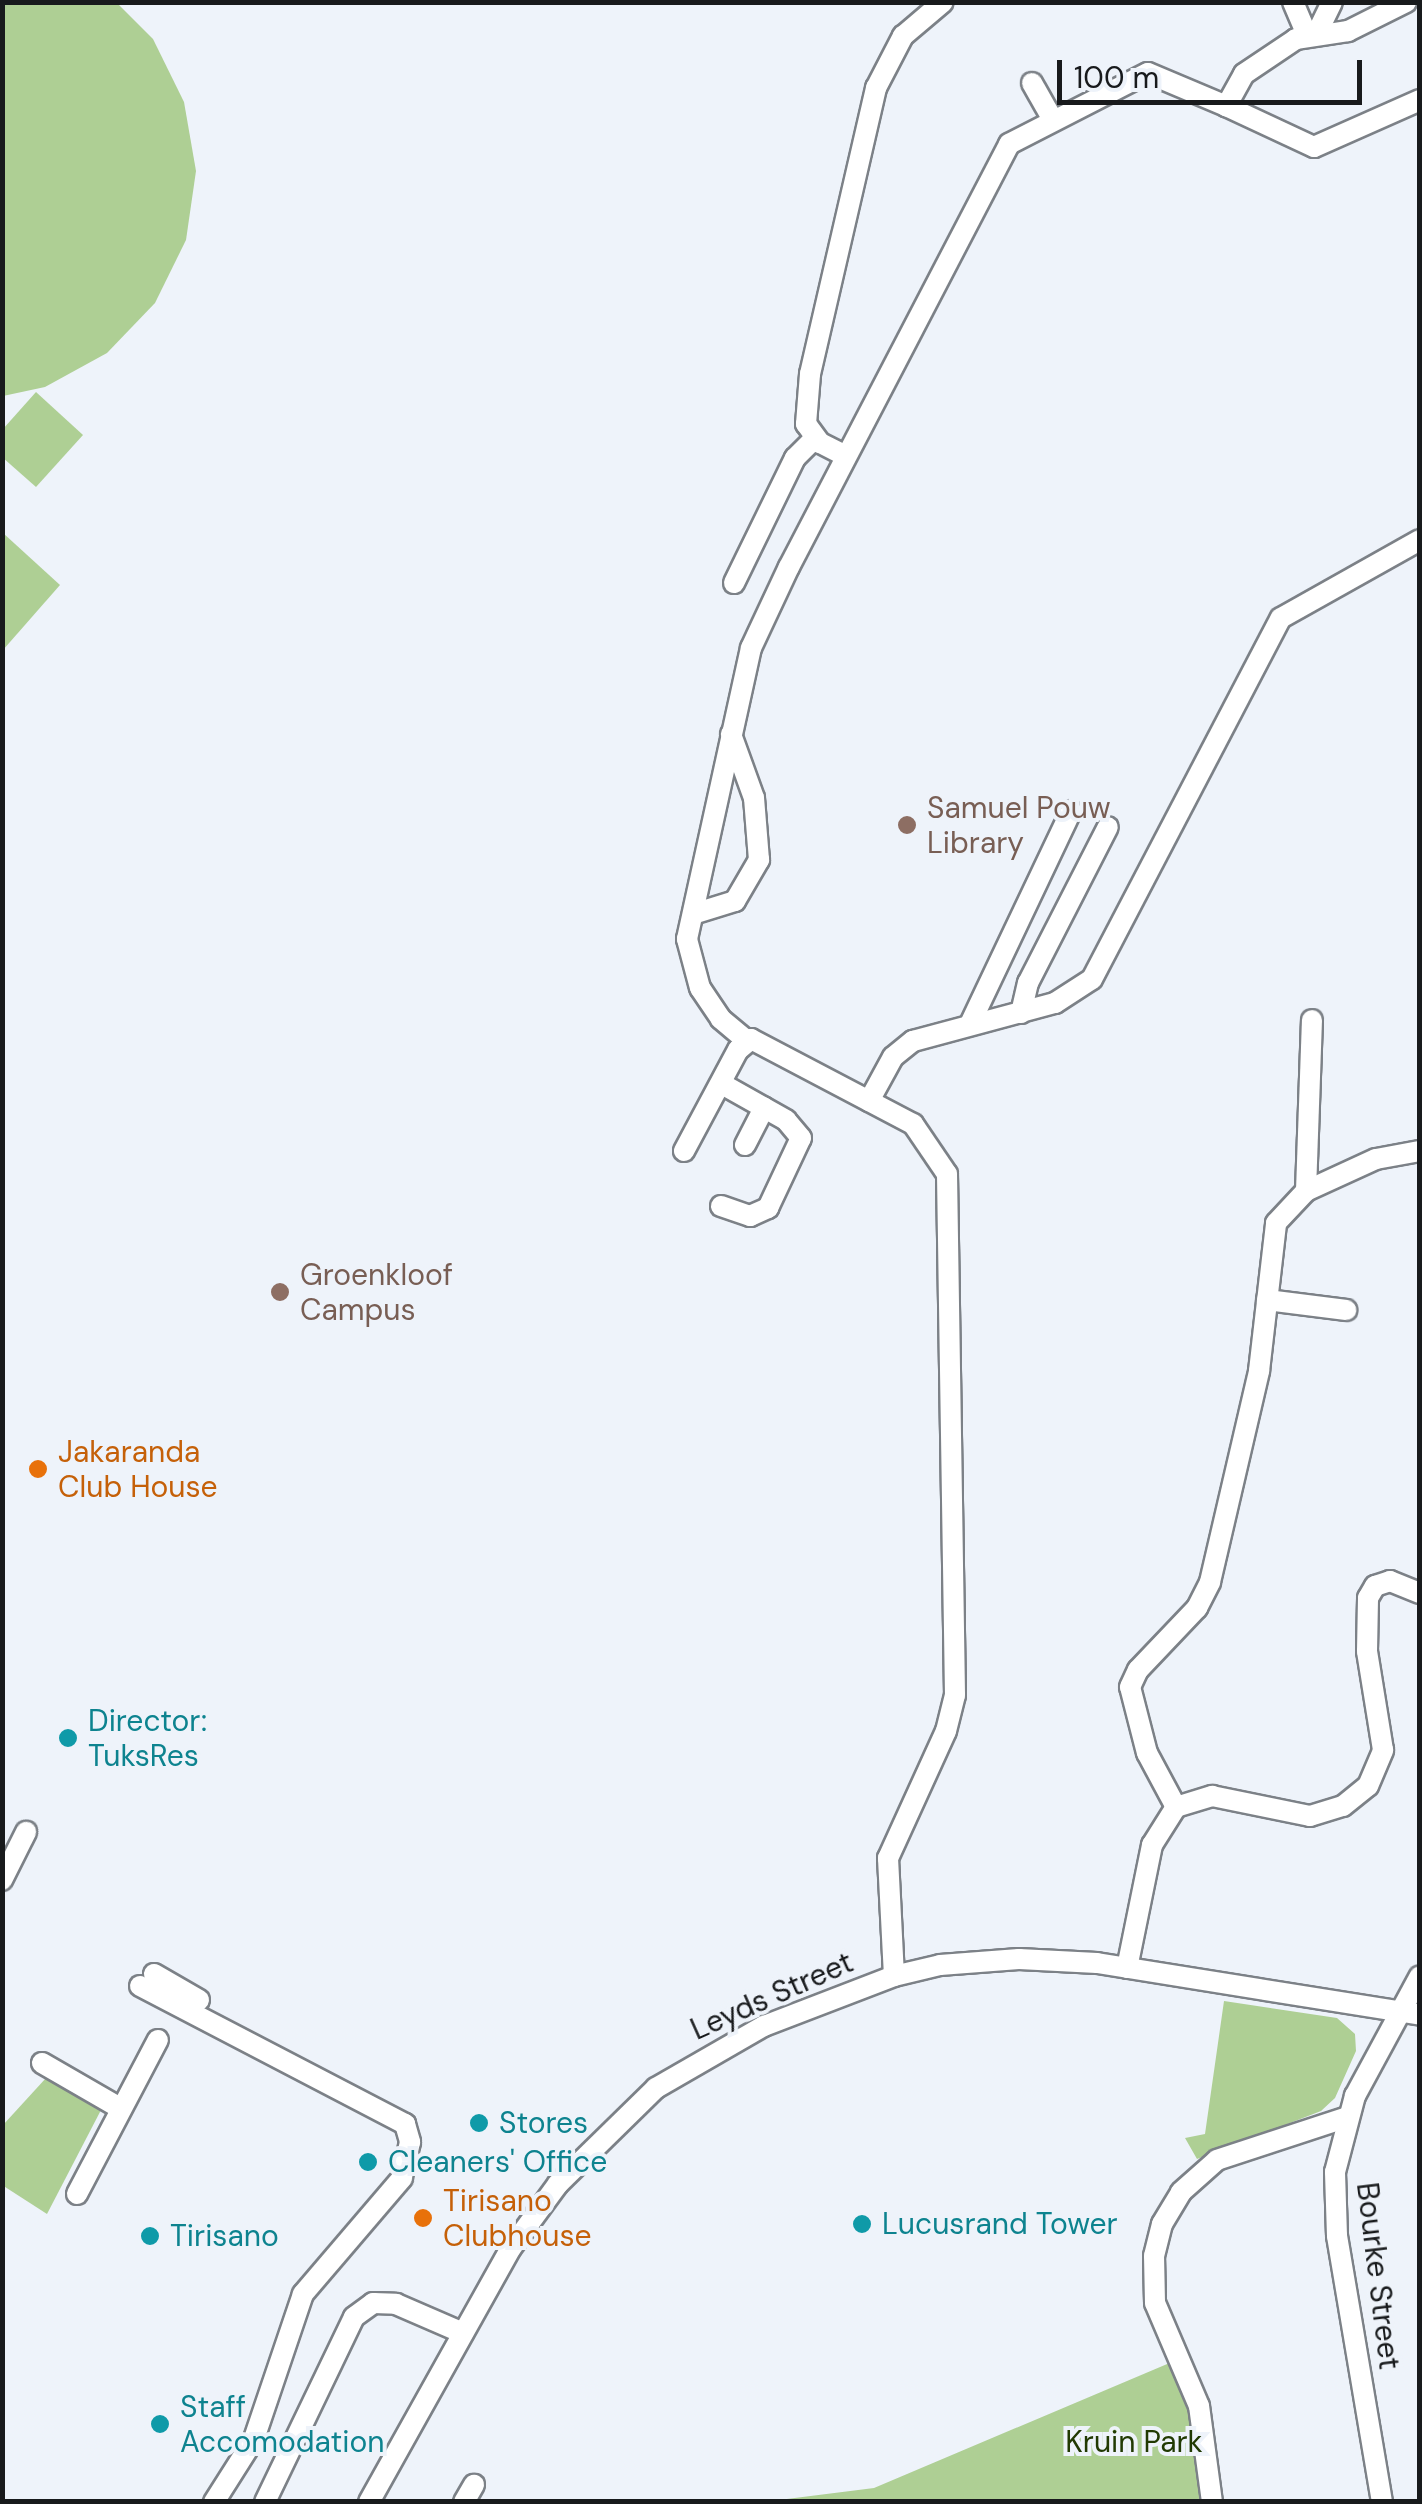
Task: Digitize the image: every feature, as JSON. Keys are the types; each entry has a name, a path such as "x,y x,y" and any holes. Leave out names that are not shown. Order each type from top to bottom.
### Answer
{"street":[{"path":"846,456 815,438 804,406 876,88 903,36 944,2"},
{"path":"1293,2 1312,34"},
{"path":"1312,34 1332,2"},
{"path":"1226,106 1244,74 1312,34 1348,32 1406,2"},
{"path":"894,1976 888,1858 946,1732 955,1695 950,1192 942,1159 926,1136 869,1101 746,1040 720,1019 692,972 687,947 693,914 757,630 1005,149 1148,73 1314,147 1420,100"},
{"path":"1032,83 1054,120"},
{"path":"734,583 794,458 815,438"},
{"path":"869,1101 904,1046 970,1024 1020,1013 1077,991 1102,967 1281,618 1420,540"},
{"path":"693,914 735,901 759,860 754,798 731,734"},
{"path":"970,1024 1072,811"},
{"path":"1020,1013 1028,983 1108,827"},
{"path":"1306,1191 1312,1020"},
{"path":"684,1151 746,1040"},
{"path":"720,1206 744,1215 763,1212 797,1155 797,1128 722,1084"},
{"path":"745,1145 764,1108"},
{"path":"1176,1807 1147,1753 1130,1687 1138,1670 1198,1608 1210,1582 1259,1372 1276,1223 1306,1191 1376,1159 1420,1150"},
{"path":"1267,1300 1346,1310"},
{"path":"1127,1968 1152,1845 1176,1807 1212,1796 1310,1816 1360,1795 1383,1750 1368,1662 1368,1598 1376,1586 1390,1581 1420,1593"},
{"path":"2,1880 26,1832"},
{"name":"Leyds Street","path":"368,2502 463,2333 558,2184 656,2088 764,2026 894,1976 993,1959 1127,1968 1411,2013"},
{"name":"Bourke Street","path":"1382,2502 1337,2236 1335,2172 1348,2117 1382,2038 1411,2013 1420,1976"},
{"path":"214,2502 260,2426 303,2294 402,2178 410,2142 405,2124 147,1980 408,2113 418,2146 408,2185 308,2305 276,2412 230,2502"},
{"path":"76,2194 158,2040"},
{"path":"42,2062 120,2108"},
{"path":"1212,2502 1199,2406 1155,2302 1154,2256 1162,2224 1180,2192 1217,2160 1348,2117"},
{"path":"265,2502 354,2318 373,2302 396,2304 463,2333"}],"green space":[{"path":"3,2 117,3 153,39 184,102 196,171 186,240 155,303 107,353 45,387 3,396"},
{"path":"36,392 83,435 36,487 2,457 3,429"},
{"path":"3,533 60,585 3,650"},
{"path":"1224,2001 1337,2018 1355,2034 1356,2051 1335,2098 1321,2111 1197,2159 1185,2138 1205,2134"},
{"path":"46,2078 101,2110 47,2214 2,2185 3,2125"},
{"name":"Kruin Park","path":"1179,2359 1209,2501 763,2502 874,2488"}],"place":[{"name":"Samuel Pouw Library","path":"907,825"},
{"name":"Groenkloof Campus","path":"280,1292"},
{"name":"Jakaranda Club House","path":"38,1469"},
{"name":"Director: TuksRes","path":"68,1738"},
{"name":"Stores","path":"479,2123"},
{"name":"Cleaners' Office","path":"368,2162"},
{"name":"Tirisano Clubhouse","path":"423,2218"},
{"name":"Lucusrand Tower","path":"862,2224"},
{"name":"Tirisano","path":"150,2236"},
{"name":"Staff Accomodation","path":"160,2424"}]}
